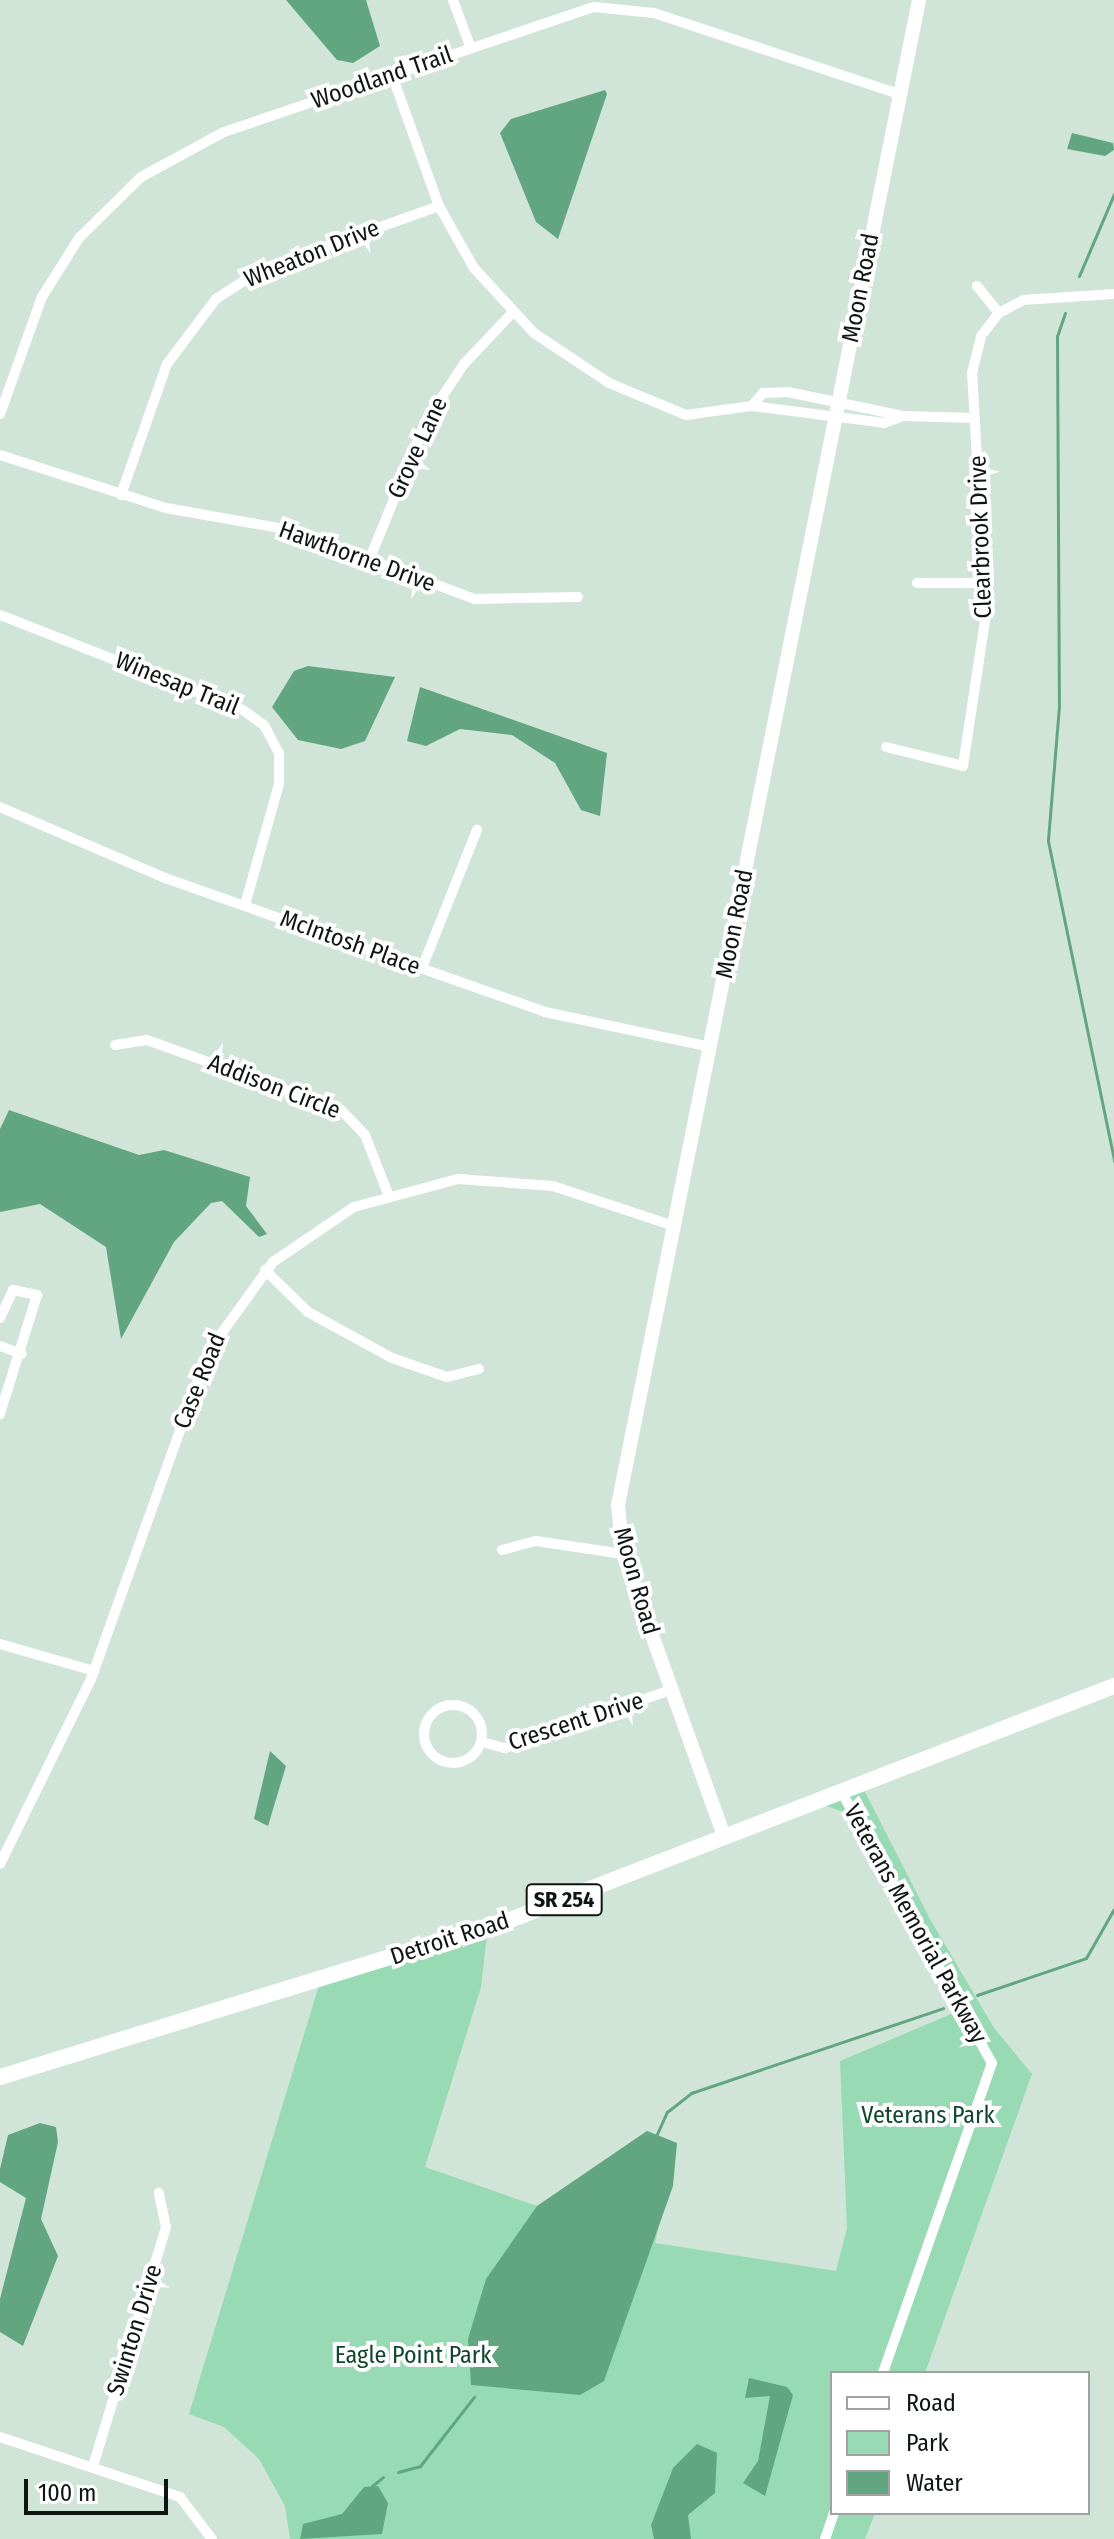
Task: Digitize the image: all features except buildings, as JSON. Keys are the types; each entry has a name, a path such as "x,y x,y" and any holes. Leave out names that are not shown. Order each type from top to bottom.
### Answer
{"main road":[{"name":"Detroit Road","path":"0,2077 438,1944 1114,1686"}],"street":[{"path":"453,0 470,46"},
{"name":"Moon Road","path":"724,1836 623,1554 618,1505 919,0"},
{"name":"Woodland Trail","path":"0,414 51,280 87,229 133,184 207,139 577,10 634,8 899,94"},
{"path":"392,75 439,206 474,268 513,312 574,362 654,407 694,415 752,406 884,423 903,416"},
{"name":"Wheaton Drive","path":"121,495 167,364 216,299 272,265 439,206"},
{"path":"977,286 999,313 1030,298 1114,294"},
{"name":"Grove Lane","path":"370,558 426,421 464,364 513,312"},
{"name":"Clearbrook Drive","path":"886,747 963,766 981,671 985,583 975,418 975,350 999,313"},
{"path":"752,406 763,393 838,398 903,416 975,418"},
{"name":"Hawthorne Drive","path":"0,455 121,495 274,525 475,599 578,597"},
{"path":"917,583 985,583"},
{"name":"Winesap Trail","path":"0,615 243,710 264,725 279,753 279,784 245,905"},
{"name":"McIntosh Place","path":"0,807 245,905 554,1015 711,1047"},
{"path":"422,968 477,830"},
{"name":"Addison Circle","path":"115,1045 147,1040 341,1110 365,1135 388,1194"},
{"name":"Case Road","path":"0,1864 94,1671 201,1370 225,1322 265,1270 312,1230 388,1194 444,1180 511,1179 674,1226"},
{"path":"265,1270 308,1312 392,1358 447,1377 479,1369"},
{"path":"0,1318 13,1290 37,1295 22,1354 0,1414"},
{"path":"0,1346 22,1354"},
{"path":"502,1550 536,1541 623,1554"},
{"path":"0,1644 94,1671"},
{"name":"Crescent Drive","path":"482,1742 505,1748 671,1690"},
{"name":"Crescent Drive","path":"438,1708 467,1708 480,1723 482,1742 462,1762 443,1762 424,1742 425,1723 438,1708"},
{"name":"Veterans Memorial Parkway","path":"841,1791 992,2063 884,2371"},
{"name":"Swinton Drive","path":"93,2466 166,2227 159,2193"},
{"path":"0,2437 180,2497 212,2539"},
{"path":"825,2539 833,2515"}],"green space":[{"name":"Eagle Point Park","path":"863,1788 930,1919 994,2028 1032,2074 926,2371 830,2371 830,2515 874,2515 865,2539 290,2539 285,2506 259,2459 224,2427 189,2414 319,1985 487,1935 481,1987 425,2167 537,2206 647,2131 677,2143 655,2243 836,2271 847,2228 840,2061 956,2012 844,1812 823,1805"}],"water":[{"path":"286,0 366,0 380,46 353,63 337,60"},
{"path":"605,90 607,94 558,239 536,222 500,133 511,119"},
{"path":"1072,133 1113,143 1114,150 1105,156 1067,149"},
{"path":"308,666 395,677 365,741 341,749 298,740 272,707 294,671"},
{"path":"420,687 607,753 600,816 581,810 555,763 512,735 460,729 426,746 407,741"},
{"path":"9,1110 139,1155 164,1150 250,1177 246,1206 267,1234 259,1237 222,1201 211,1203 174,1242 121,1339 106,1247 40,1204 0,1212 0,1129"},
{"path":"270,1751 286,1766 268,1826 254,1819"},
{"path":"40,2123 56,2127 58,2142 41,2219 58,2256 23,2346 0,2332 0,2299 26,2198 0,2182 0,2169 8,2135"},
{"path":"647,2131 677,2143 673,2186 604,2381 580,2395 471,2385 468,2339 486,2279 537,2206"},
{"path":"749,2378 787,2387 793,2395 765,2496 743,2483 758,2461 770,2396 745,2398"},
{"path":"697,2444 717,2453 715,2493 688,2515 691,2539 654,2539 651,2525 673,2468"},
{"path":"378,2486 388,2503 382,2534 300,2539 303,2524 342,2514 364,2487"}],"waterway":[{"path":"1079,276 1114,194"},
{"path":"1065,313 1057,336 1059,706 1048,841 1114,1161"},
{"path":"977,1995 1086,1958 1114,1909"},
{"path":"657,2134 667,2112 691,2093 943,2008"},
{"path":"398,2472 420,2466 474,2397"},
{"path":"372,2486 383,2477"}],"park label":[{"name":"Veterans Park","path":"928,2116"}]}
